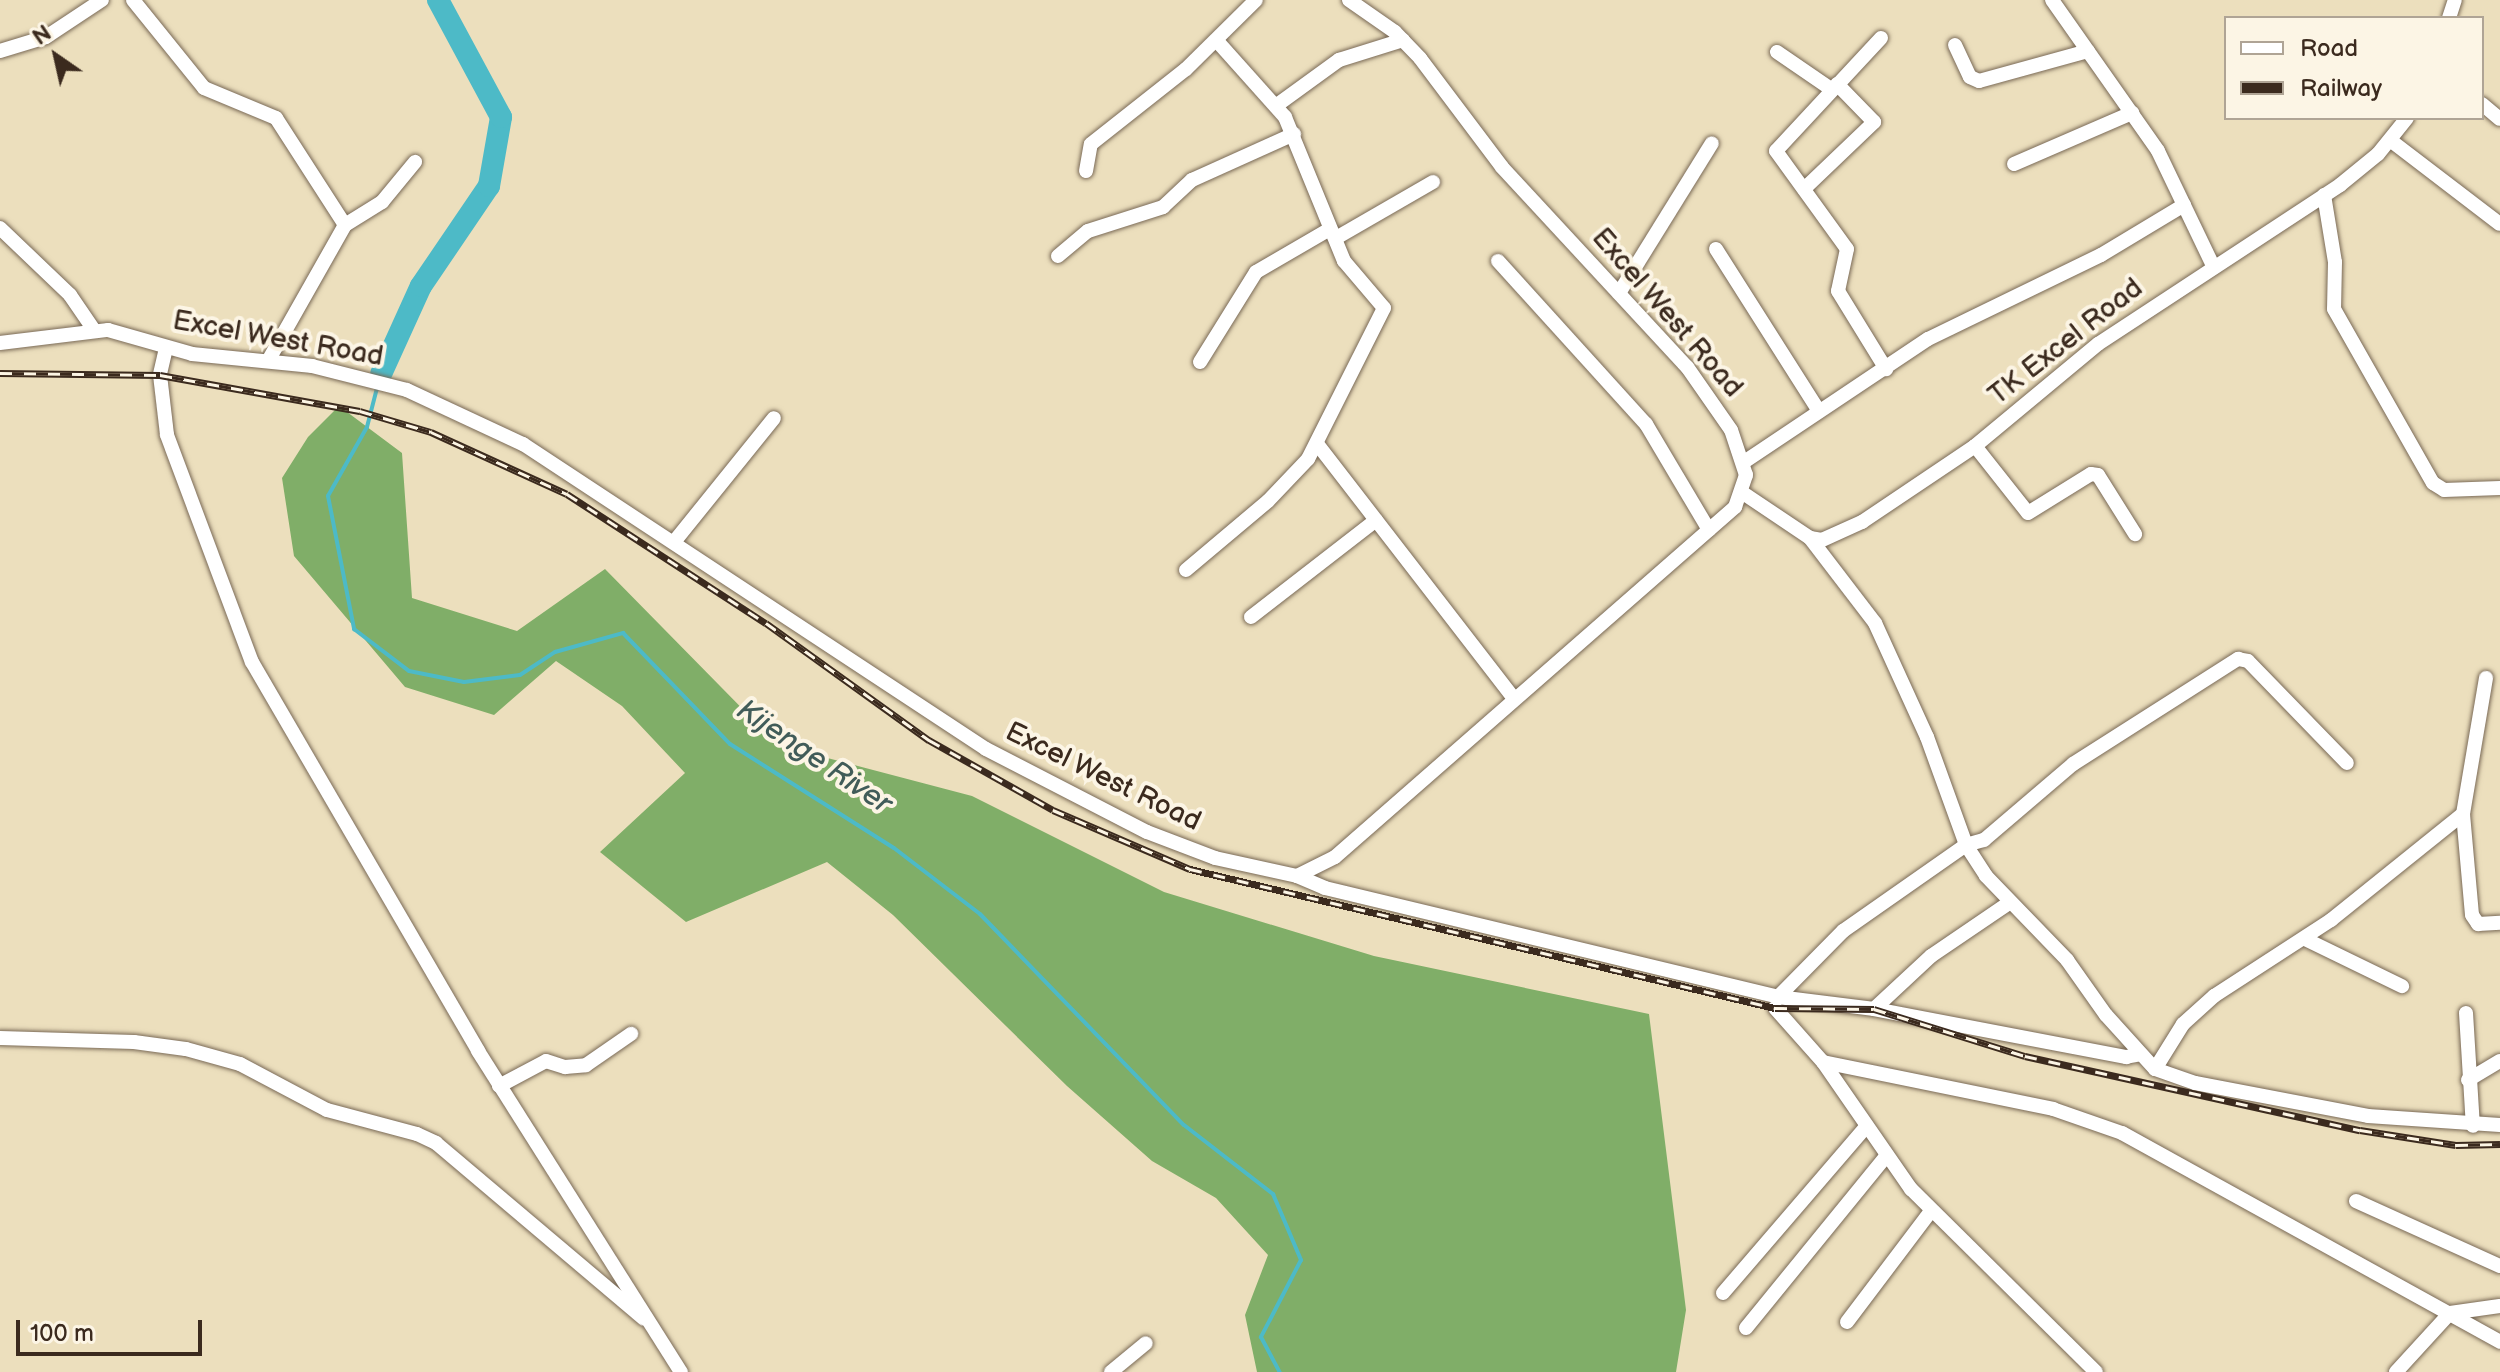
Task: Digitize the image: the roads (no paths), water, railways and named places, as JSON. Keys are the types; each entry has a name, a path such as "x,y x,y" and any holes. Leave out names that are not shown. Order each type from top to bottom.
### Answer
{"street":[{"path":"0,51 46,37 102,0"},
{"path":"1086,171 1091,144 1217,41 1256,0"},
{"name":"Excel West Road","path":"1349,0 1403,40 1502,167 1706,391 1744,462"},
{"path":"2052,0 2158,151 2213,266"},
{"path":"139,2 204,88 276,118 345,225"},
{"path":"1881,38 1778,144 1778,155 1847,249 1838,291 1886,369"},
{"path":"1277,105 1339,60 1403,40"},
{"path":"1186,570 1268,501 1318,445 1384,308 1348,268 1294,134 1277,105 1217,41"},
{"path":"1955,45 1970,77 1979,81 2088,51"},
{"path":"1777,52 1834,86 1874,122 1804,189"},
{"path":"2484,106 2500,119"},
{"path":"2014,164 2132,113"},
{"name":"TK Excel Road","path":"1810,538 1822,540 1862,522 1975,446 2098,344 2324,195 2390,140 2405,120"},
{"path":"1058,256 1088,231 1163,207 1187,183 1294,134"},
{"path":"2390,140 2500,224"},
{"path":"1619,293 1712,143"},
{"path":"268,361 345,225 382,202 415,162"},
{"path":"1200,362 1256,272 1433,182"},
{"path":"2324,195 2335,262 2334,309 2433,483 2444,490 2500,488"},
{"path":"1297,876 1335,857 1709,530 1743,493 1744,462 1928,339 2101,255 2184,205"},
{"path":"0,228 70,295 94,330"},
{"path":"1716,249 1819,411"},
{"path":"1498,261 1646,424 1709,530"},
{"name":"Excel West Road","path":"0,343 94,330 124,333 166,348 363,376 407,390 523,444 998,756 1147,832 1215,858 1297,876 1325,888 1776,1003 1874,1009 2126,1057 2141,1054"},
{"path":"166,348 160,375 167,435 240,635 499,1086 681,1372"},
{"path":"674,542 774,418"},
{"path":"1318,445 1514,699"},
{"path":"1975,446 2028,513 2091,474 2098,475 2135,534"},
{"path":"1743,493 1810,538 1875,623 1936,759 1966,845 2009,903 2067,960 2155,1069 2195,1083 2368,1116 2473,1126 2500,1125"},
{"path":"1251,617 1376,520"},
{"path":"2096,1372 1931,1211 1866,1127 1823,1062 1776,1003 1843,931 1966,845 1990,835 2073,764 2238,659 2248,661 2347,763"},
{"path":"2486,678 2463,814 2472,915 2478,924 2500,923"},
{"path":"2155,1069 2197,1011 2305,939 2463,814"},
{"path":"1874,1009 1931,956 2009,903"},
{"path":"2305,939 2402,986"},
{"path":"2466,1013 2473,1126"},
{"path":"499,1086 546,1061 565,1067 586,1065 631,1034"},
{"path":"0,1038 134,1042 186,1049 240,1064 327,1110 417,1134 436,1143 656,1329"},
{"path":"2468,1080 2500,1061"},
{"path":"1823,1062 2053,1109 2102,1125 2500,1342"},
{"path":"1723,1293 1866,1127"},
{"path":"1746,1328 1887,1155"},
{"path":"2356,1201 2500,1266"},
{"path":"1847,1322 1931,1211"},
{"path":"2396,1372 2450,1313 2500,1306"},
{"path":"1111,1372 1146,1343"}],"waterway":[{"name":"Kijenge River","path":"381,374 421,286 489,186 501,117 438,0"},
{"name":"Kijenge River","path":"377,388 367,427 328,496 354,629 409,671 464,682 520,675 555,652 623,633 730,744 894,848 980,914 1184,1125 1273,1194 1301,1260 1261,1337 1280,1372"}],"railway":[{"path":"0,373 160,375 360,411 431,432 567,494 766,623 929,740 1053,810 1190,869 1775,1008 1874,1009 2025,1056 2360,1130 2456,1145 2500,1144"}]}
